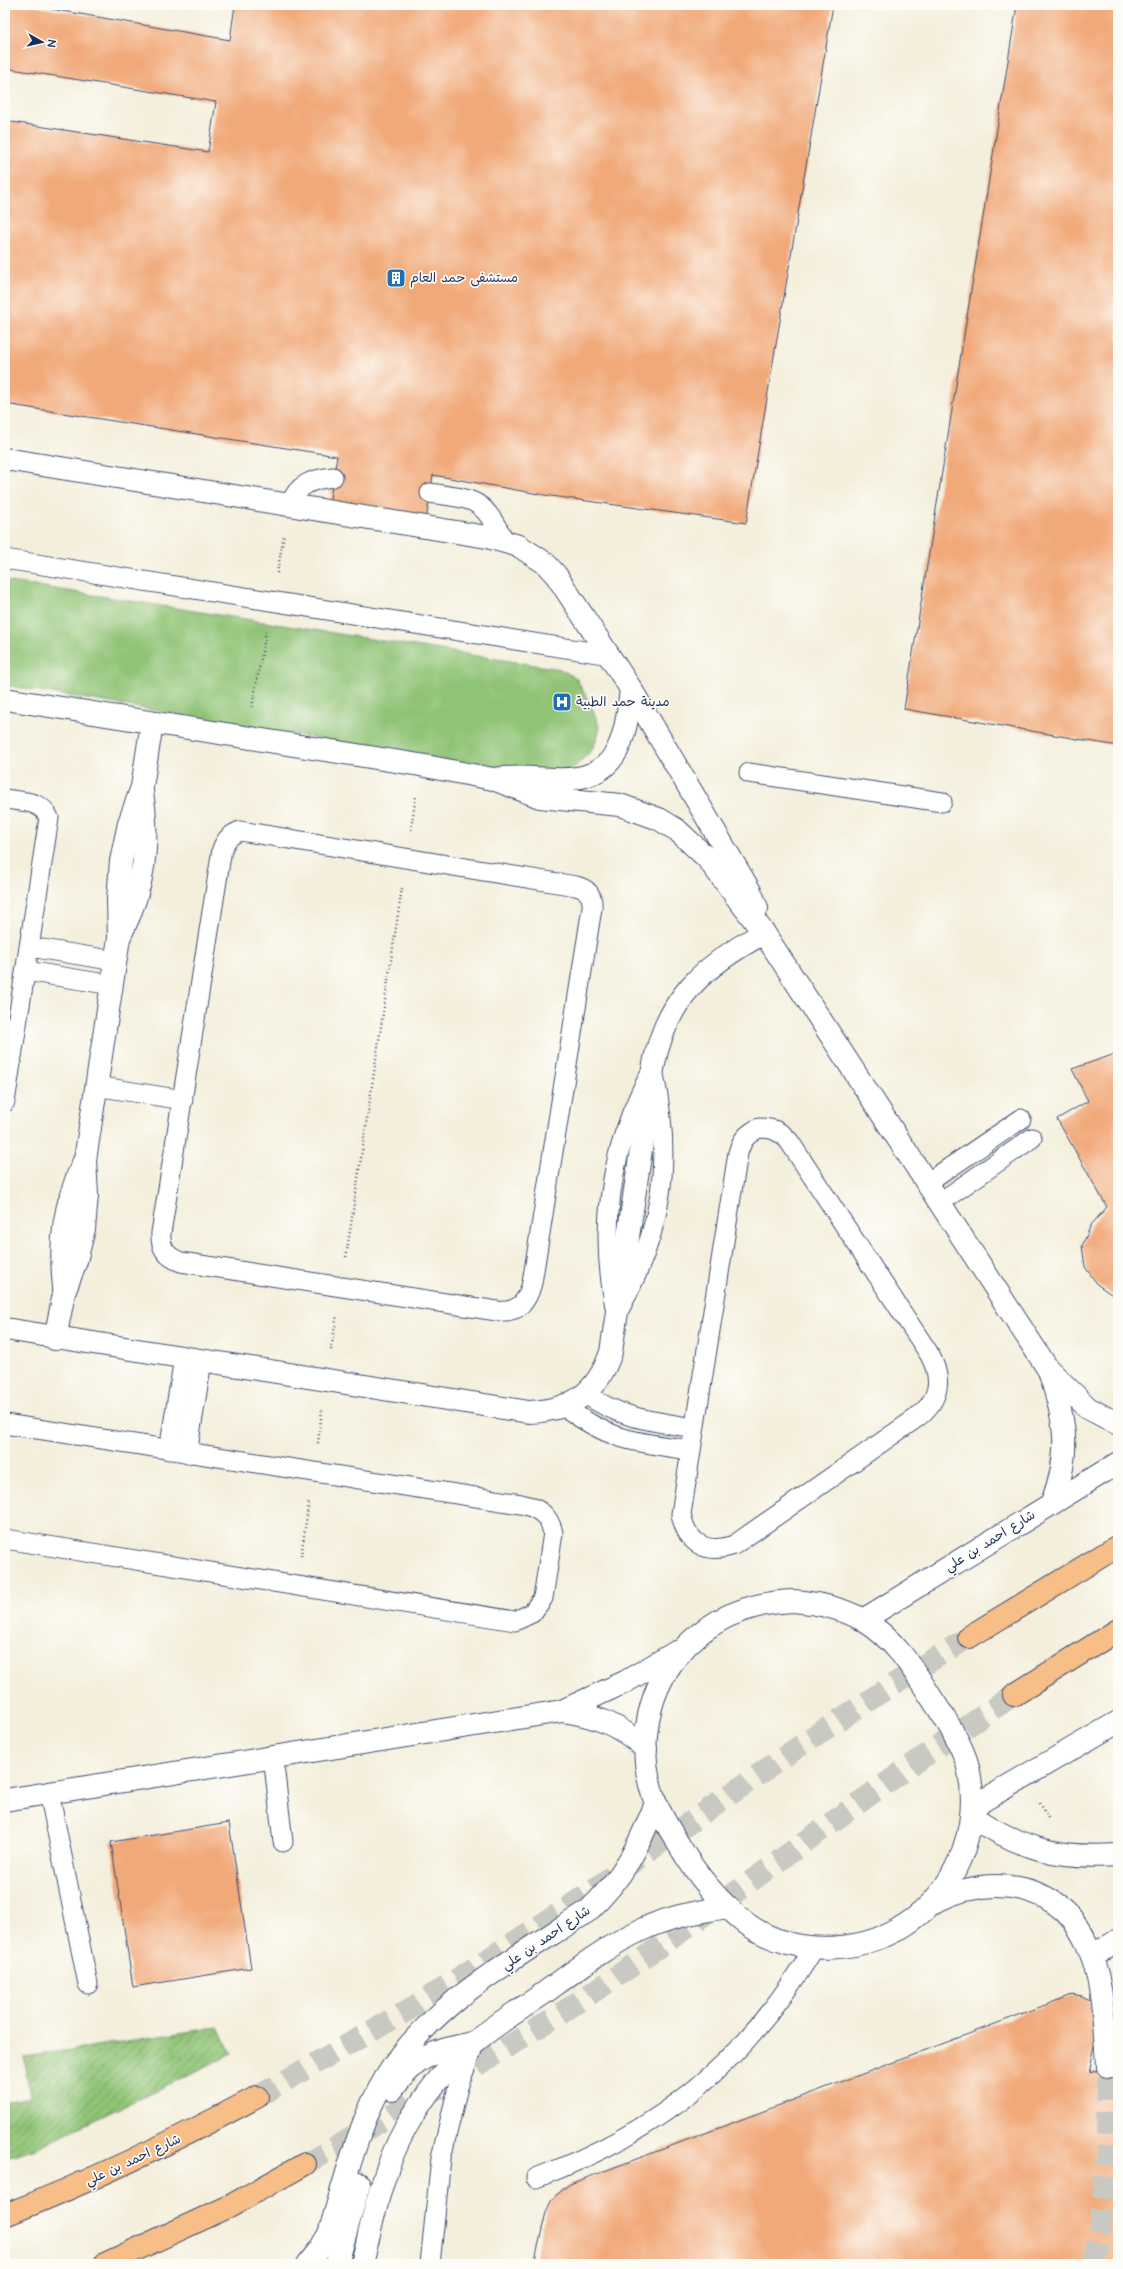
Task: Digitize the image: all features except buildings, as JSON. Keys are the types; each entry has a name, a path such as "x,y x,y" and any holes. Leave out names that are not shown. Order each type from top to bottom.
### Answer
{"main road":[{"path":"969,1637 1118,1546"},
{"path":"1014,1695 1118,1630"},
{"name":"شارع احمد بن علي","path":"5,2215 114,2170 257,2097"},
{"path":"105,2264 230,2206 305,2164"}],"street":[{"path":"5,459 504,540 533,553 556,575 631,689 750,891 758,911 764,933"},
{"path":"493,779 524,776 568,779 596,772 608,764 617,753 623,740 631,689"},
{"path":"5,700 420,765 493,779 540,797 620,805 659,819 692,842 707,858 764,933 1048,1369 1088,1408 1118,1424"},
{"path":"55,1339 64,1293 61,1259 63,1225 71,1192 85,1160 119,938 118,900 121,861 129,823 142,787 152,723"},
{"path":"5,1330 528,1412 547,1411 565,1407 586,1394 606,1368 611,1352 653,1069 657,1045 665,1023 677,1002 708,967 727,953 764,933"},
{"path":"1048,1369 1060,1404 1066,1444 1064,1464 1052,1502"},
{"name":"شارع احمد بن علي","path":"863,1620 1052,1502 1118,1464"},
{"path":"793,1601 818,1603 841,1610 863,1620 898,1648 948,1723 967,1763 972,1811 967,1840 959,1863 947,1884 931,1903 898,1929 878,1939 857,1944 815,1947 780,1940 748,1924 728,1907 706,1884 687,1857 656,1803 647,1767 646,1749 651,1705 659,1684 670,1665 684,1648 702,1631 723,1618 745,1608 769,1602 793,1601"},
{"path":"5,1800 562,1711 625,1682 684,1648"},
{"path":"562,1711 599,1718 632,1736 646,1749"},
{"path":"972,1811 1025,1776 1118,1722"},
{"name":"شارع احمد بن علي","path":"414,2053 428,2023 463,1994 588,1911 604,1895 620,1877 632,1858 656,1803"},
{"path":"972,1811 1014,1841 1062,1855 1118,1856"},
{"path":"931,1903 947,1895 981,1887 999,1886 1033,1892 1049,1898 1063,1909 1085,1937 1092,1954 1101,2003 1107,2067"},
{"path":"362,2264 390,2160 404,2130 422,2102 442,2076 475,2042 615,1944 642,1930 670,1919 700,1911 728,1907"},
{"path":"1092,1954 1106,1948 1118,1940"},
{"path":"308,2264 320,2250 329,2234 367,2114 385,2078 414,2053 475,2042"},
{"path":"337,2264 375,2126 387,2098 404,2074 414,2053"}],"lane":[{"path":"290,505 300,488 313,479 333,477"},
{"path":"430,493 466,499 479,504 490,514 504,540"},
{"path":"5,559 610,655"},
{"path":"750,773 942,802"},
{"path":"5,799 40,806 46,810 49,818 5,1102"},
{"path":"240,831 249,831 407,857 576,886 588,892 592,900 592,908 532,1283 525,1303 517,1309 508,1312 181,1262 167,1255 163,1249 161,1233 222,848 226,840 231,834 240,831"},
{"path":"30,947 116,961"},
{"path":"26,971 112,985"},
{"path":"96,1086 183,1100"},
{"path":"927,1183 1021,1119"},
{"path":"759,1128 770,1128 781,1132 788,1141 928,1352 935,1364 938,1376 937,1389 933,1401 926,1411 734,1545 722,1549 710,1549 698,1544 690,1537 683,1526 681,1514 690,1450 738,1153 741,1142 749,1133 759,1128"},
{"path":"939,1203 1032,1138"},
{"path":"169,1450 193,1359"},
{"path":"187,1454 193,1359"},
{"path":"586,1394 600,1404 631,1417 694,1428"},
{"path":"565,1407 602,1432 622,1439 690,1450"},
{"path":"5,1424 187,1454 529,1506 538,1509 551,1524 552,1543 543,1598 532,1613 515,1620 5,1538"},
{"path":"273,1756 283,1842"},
{"path":"49,1792 88,1984"},
{"path":"536,2178 574,2164 611,2146 681,2102 712,2075 746,2041 793,1982 815,1947"},
{"path":"430,2264 441,2158 458,2087 475,2042"}],"path":[{"path":"296,1585 420,765"},
{"path":"1025,1776 1052,1826 1060,1845 1062,1855"}],"green space":[{"path":"5,581 560,669 576,678 591,705 600,729 593,749 577,765 562,776 487,767 5,685"},
{"path":"218,2027 232,2054 36,2148 5,2158 5,2102 30,2097 24,2057"}],"tunnel":[{"path":"257,2097 415,2006 564,1910 807,1741 969,1637"},
{"path":"305,2164 464,2073 582,2000 670,1940 914,1763 1014,1695"},
{"path":"1094,2264 1102,2215 1108,2141 1107,2067"}],"place":[{"name":"مستشفى حمد العام","path":"396,278"},
{"name":"مدينة حمد الطبية","path":"562,702"}]}
